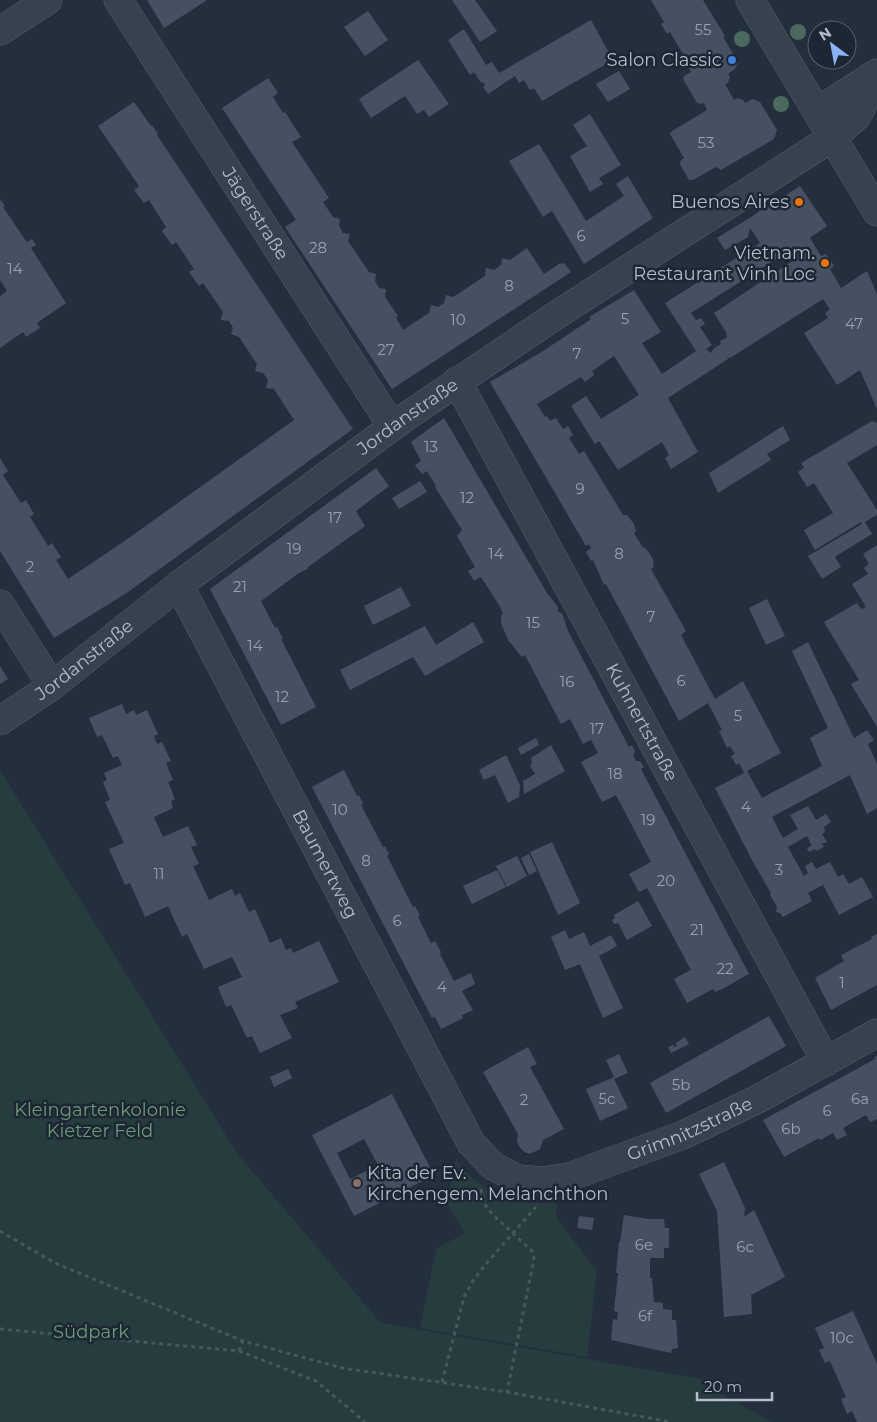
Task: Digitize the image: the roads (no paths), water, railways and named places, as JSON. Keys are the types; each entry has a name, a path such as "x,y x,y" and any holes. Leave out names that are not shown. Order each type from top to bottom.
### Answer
{"street":[{"path":"0,31 48,0"},
{"name":"Jägerstraße","path":"118,0 392,426"},
{"path":"750,0 877,212"},
{"path":"818,111 877,75"},
{"name":"Jordanstraße","path":"0,720 52,686 179,585 392,426 457,381 833,137 857,116 877,75"},
{"name":"Kuhnertstraße","path":"457,381 826,1062"},
{"name":"Baumertweg","path":"179,585 471,1143"},
{"path":"0,604 52,686"},
{"name":"Grimnitzstraße","path":"471,1143 493,1166 518,1179 542,1181 569,1177 683,1135 756,1100 877,1033"}],"place":[{"name":"Salon Classic","path":"732,60"},
{"name":"Buenos Aires","path":"799,202"},
{"name":"Vietnam. Restaurant Vinh Loc","path":"825,263"},
{"name":"Kita der Ev. Kirchengem. Melanchthon","path":"357,1183"}],"park label":[{"name":"Kleingartenkolonie Kietzer Feld","path":"100,1120"},
{"name":"Südpark","path":"91,1332"}]}
